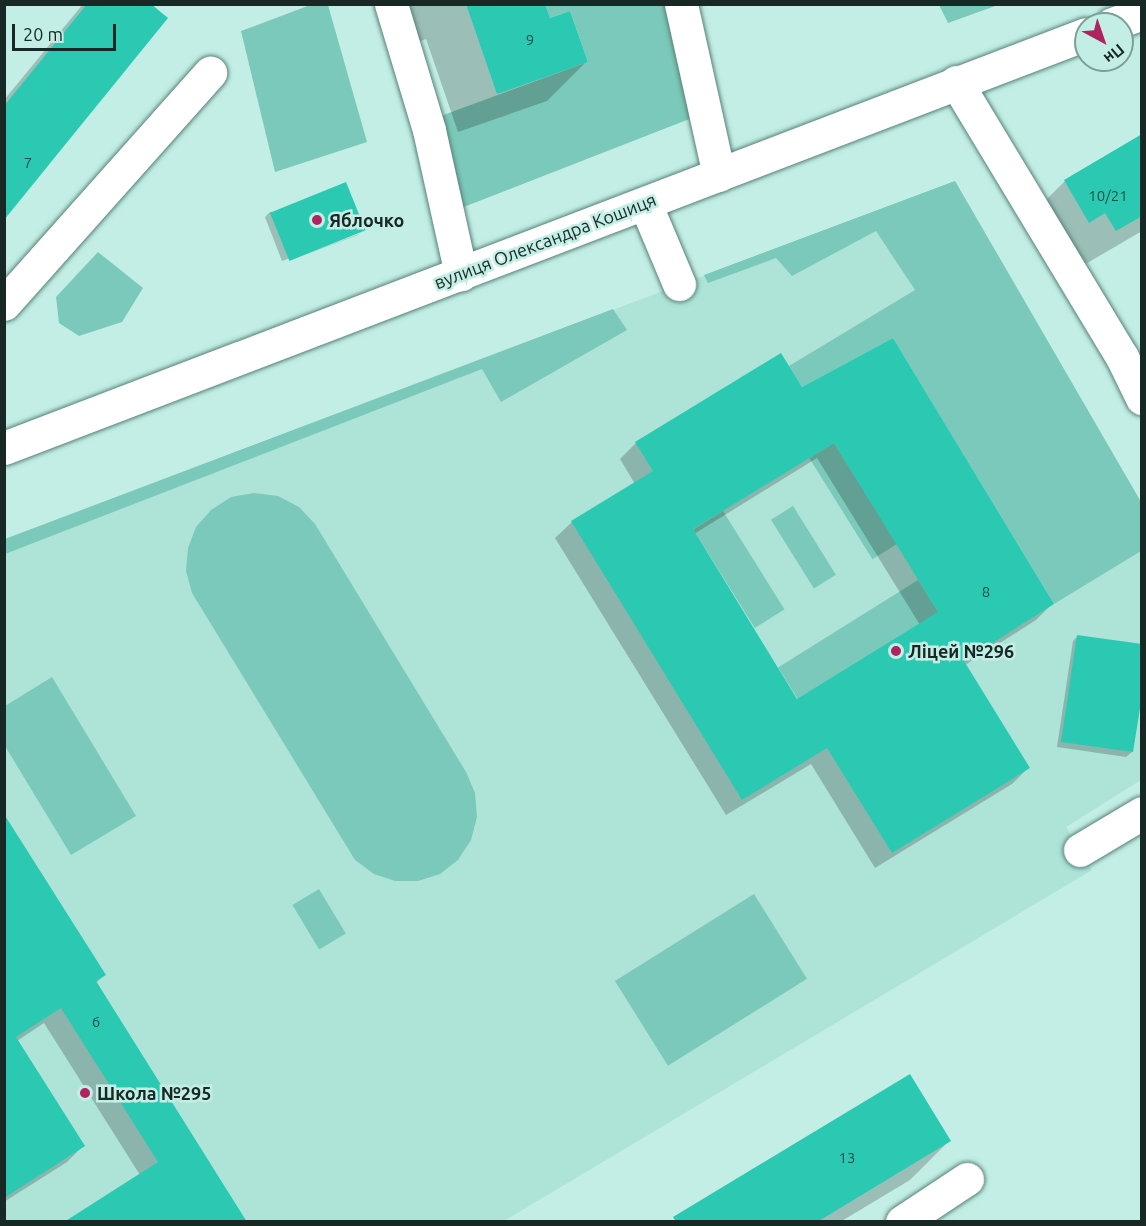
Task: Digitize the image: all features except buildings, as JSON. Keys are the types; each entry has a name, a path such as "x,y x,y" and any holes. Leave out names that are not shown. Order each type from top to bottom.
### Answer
{"street":[{"path":"391,4 429,130 461,274"},
{"path":"681,4 719,175"},
{"name":"вулиця Олександра Кошиця","path":"4,448 1074,38"},
{"path":"4,304 210,73"},
{"path":"956,82 1132,351 1142,398"},
{"path":"645,203 679,284"},
{"path":"1080,850 1142,813"},
{"path":"902,1221 967,1179"}],"shaded area":[{"path":"313,4 328,5 367,142 275,172 241,31"},
{"path":"545,5 668,5 692,118 461,208 438,117 588,62 570,11 550,18"},
{"path":"939,5 998,5 948,23"},
{"path":"955,181 1141,502 1141,780 1066,827 1092,870 504,1221 5,1222 5,539"},
{"path":"955,181 1141,502 1141,551 1054,604 893,338 802,387 789,366 915,290 876,231 792,276 776,258 708,283 704,275"},
{"path":"98,252 143,288 122,322 79,336 59,323 56,297"},
{"path":"613,309 627,330 501,402 482,369 5,554 5,539"},
{"path":"834,443 897,544 872,559 809,458"},
{"path":"254,493 278,496 299,507 315,524 466,772 475,793 477,817 471,840 458,860 440,874 418,881 395,881 374,874 355,860 192,593 186,571 188,548 196,527 211,510 231,497"},
{"path":"793,506 836,575 814,588 771,520"},
{"path":"723,511 784,609 755,628 693,530"},
{"path":"918,580 938,612 798,700 778,667"},
{"path":"52,677 136,816 71,855 5,746 5,706"},
{"path":"319,889 346,934 319,950 292,905"},
{"path":"754,894 807,979 668,1066 615,981"}],"place":[{"name":"Яблочко","path":"317,220"},
{"name":"Ліцей №296","path":"896,651"},
{"name":"Школа №295","path":"85,1093"}]}
